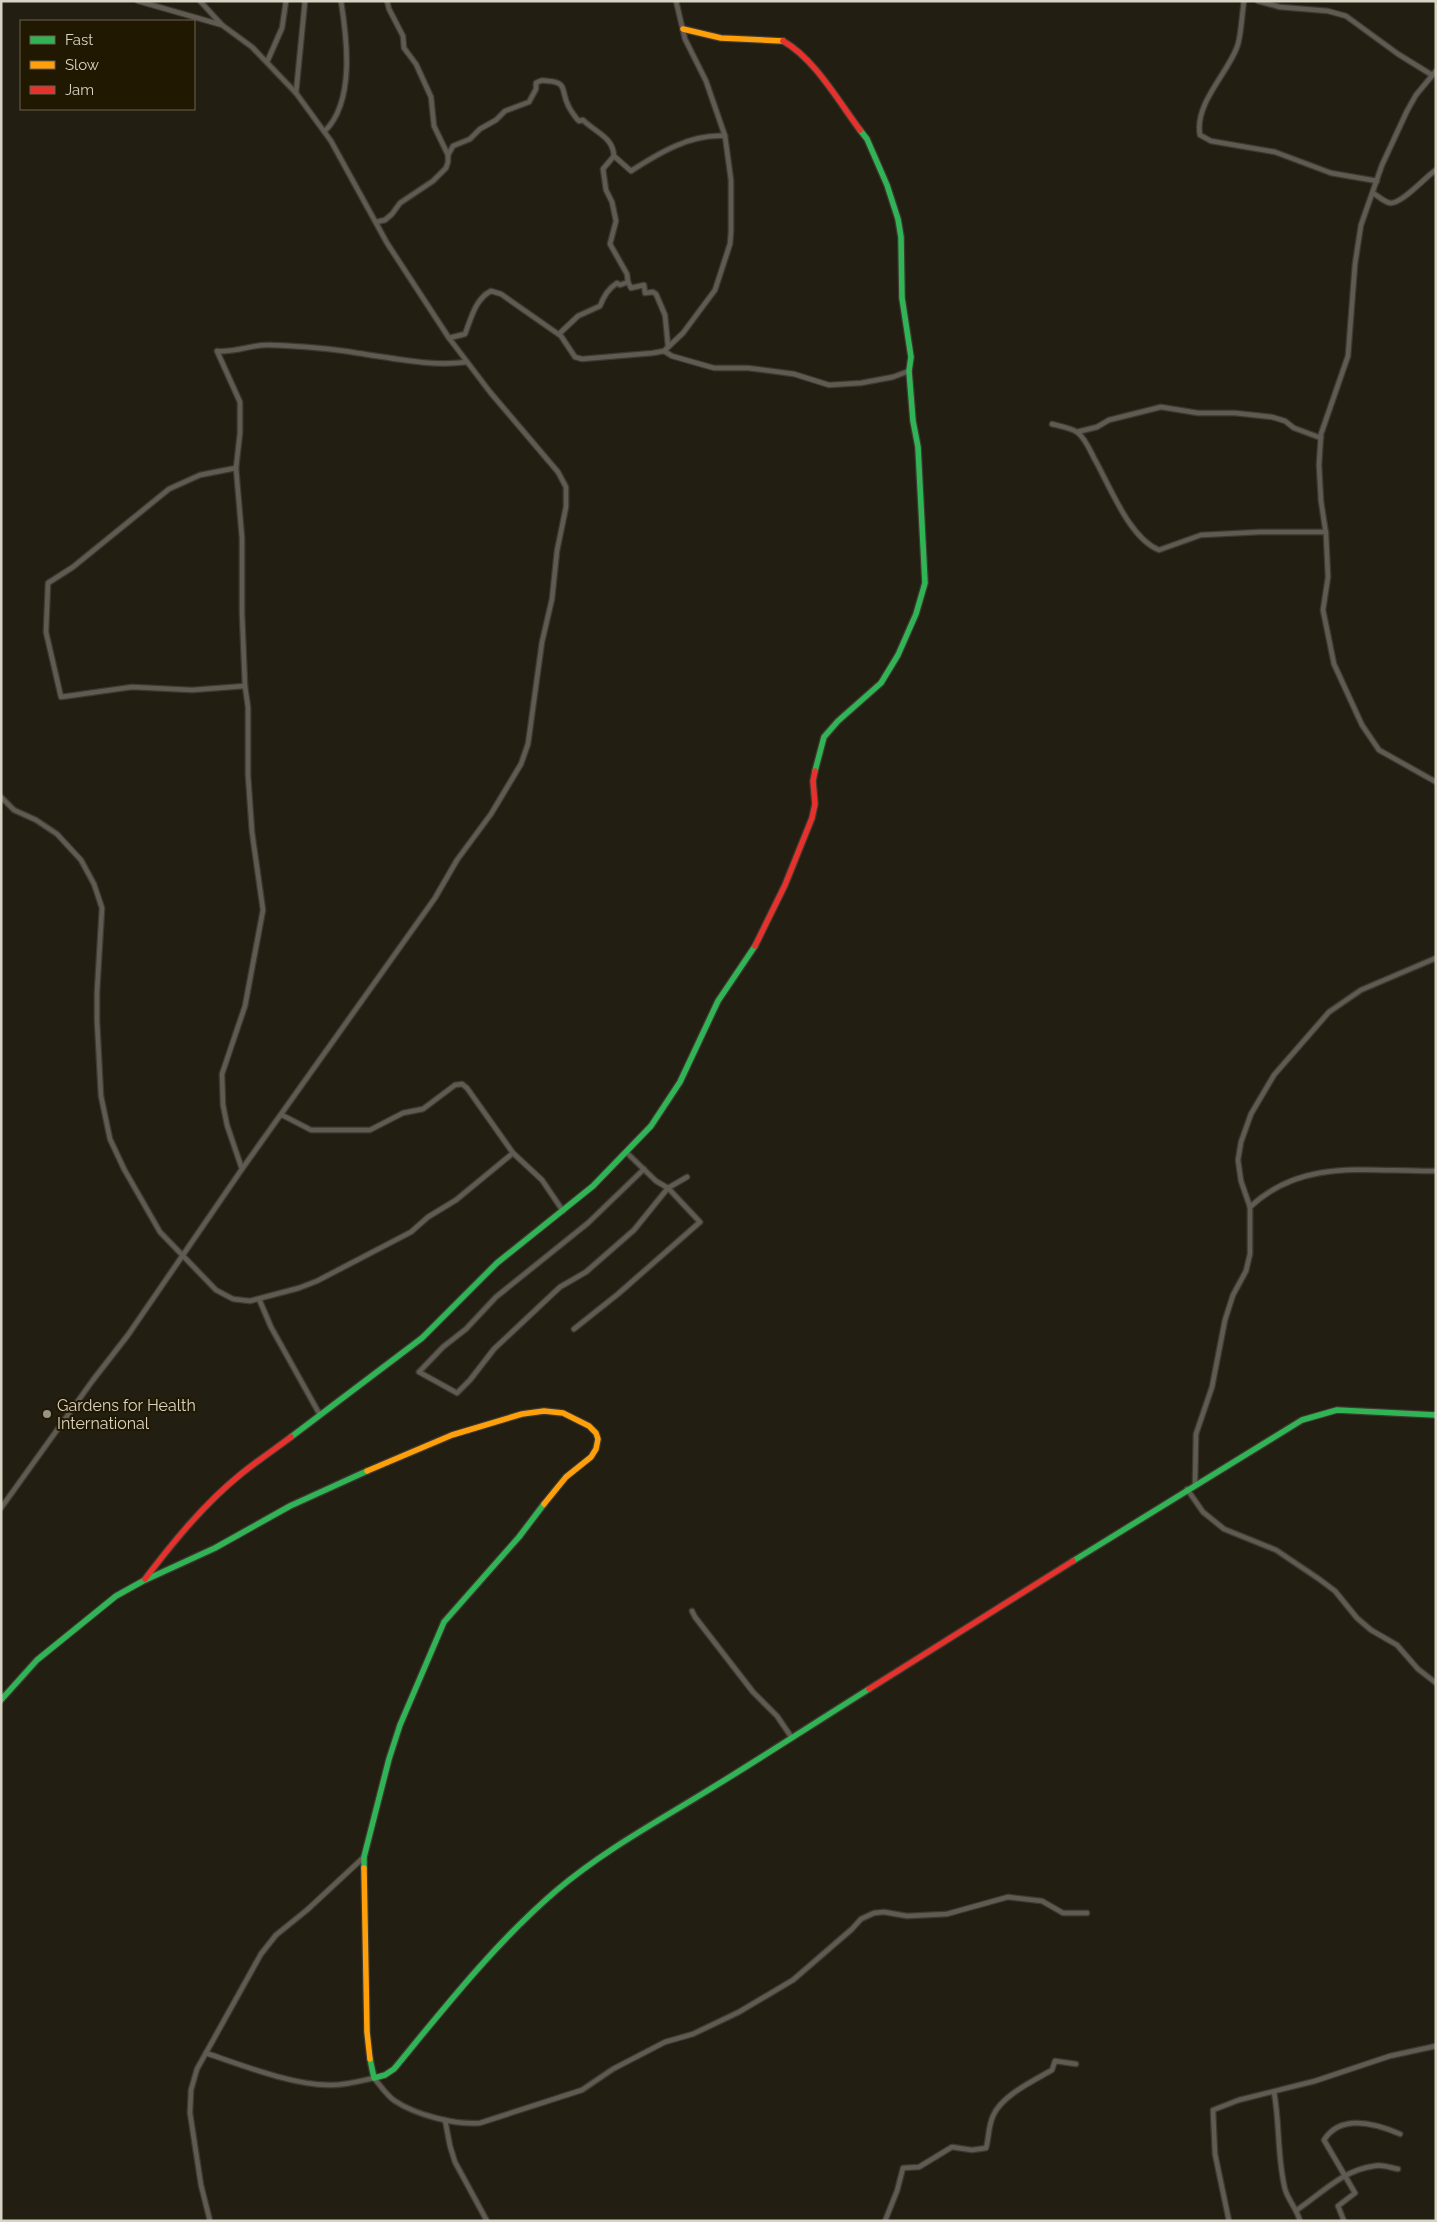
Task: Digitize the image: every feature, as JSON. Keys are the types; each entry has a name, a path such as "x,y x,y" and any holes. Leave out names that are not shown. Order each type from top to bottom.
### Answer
{"main road":[{"path":"143,1581 173,1542 201,1511 241,1474 422,1338 494,1266 593,1186 651,1126 689,1064 718,1001 752,952 774,909 812,818 815,804 813,781 824,738 838,721 881,682 898,655 916,614 924,583 924,534 918,447 913,421 909,371 911,357 902,298 901,237 894,202 867,139 813,67 792,46 781,40 721,38 683,29"},
{"path":"1,1700 37,1660 116,1596 143,1581 215,1548 290,1506 413,1450 452,1435 522,1414 544,1411 563,1413 589,1426 596,1432 597,1444 590,1457 566,1477 519,1537 444,1622 400,1725 389,1759 364,1857 368,2032 370,2064 374,2078 386,2075 394,2069 486,1960 515,1930 572,1878 613,1847 792,1738 1187,1489 1294,1424 1318,1414 1337,1410 1436,1415"}],"street":[{"path":"138,1 222,25"},
{"path":"1,1508 93,1380 128,1335 242,1169 435,898 457,860 491,814 521,764 528,744 542,642 552,599 557,551 566,507 566,487 558,472 449,338 376,222 324,131 296,93 267,62 252,47 222,25 200,1"},
{"path":"267,62 282,28 286,1"},
{"path":"296,93 305,1"},
{"path":"324,131 335,116 345,82 347,46 341,1"},
{"path":"387,1 389,9 403,36 404,48 416,64 431,97 434,126 448,155"},
{"path":"664,351 683,333 715,290 730,244 731,180 725,136 706,81 690,51 676,1"},
{"path":"1244,1 1238,45 1233,57 1208,96 1200,122 1200,135 1211,141 1275,152 1331,174 1377,181"},
{"path":"1258,1 1280,7 1328,11 1346,16 1398,54 1434,73 1416,95 1407,111 1377,181 1361,225 1357,245 1348,356 1321,438 1319,480 1326,532 1328,577 1323,610 1334,664 1362,724 1379,750 1436,782"},
{"path":"376,222 385,220 400,203 434,181 446,168 448,155 454,146 470,139 480,129 496,120 505,111 529,102 536,89 536,83 542,80 555,81 564,88 566,103 579,122 583,120 589,128 608,140 612,145 614,156 631,171 658,154 694,139 725,136"},
{"path":"614,156 603,169 606,190 612,202 616,221 610,244 627,274 628,282 632,288 644,285 645,293 653,292 656,294 665,315 668,346"},
{"path":"1373,193 1385,201 1394,203 1410,193 1421,180 1436,170"},
{"path":"559,334 578,316 600,306 604,295 611,287 617,283 620,285 628,282"},
{"path":"449,338 465,334 471,314 486,293 491,291 501,294 559,334 575,357 582,359 664,351 672,356 714,368 748,368 794,374 829,384 860,383 893,377 909,371"},
{"path":"242,1169 227,1126 222,1098 222,1074 245,1006 262,910 252,832 248,775 248,707 245,686 242,613 242,538 236,468 240,433 240,402 218,351 229,352 255,345 270,345 340,350 449,365 467,362"},
{"path":"1052,424 1077,432 1097,427 1109,420 1161,407 1198,413 1235,413 1279,418 1300,431 1321,438"},
{"path":"1077,432 1092,453 1125,517 1134,530 1150,545 1159,550 1201,535 1260,532 1326,532"},
{"path":"236,468 200,475 169,489 73,566 49,582 46,590 48,604 46,629 61,697 132,687 192,690 245,686"},
{"path":"1,798 14,810 36,820 56,834 81,860 94,884 102,908 97,992 101,1096 108,1130 120,1162 160,1232 198,1274 226,1296 241,1301 259,1299 317,1281 402,1238 428,1217 456,1200 513,1153"},
{"path":"1195,1484 1196,1434 1212,1388 1225,1320 1233,1295 1246,1271 1250,1254 1250,1208 1239,1175 1239,1151 1251,1114 1274,1076 1329,1012 1349,997 1372,984 1436,958"},
{"path":"282,1115 311,1130 370,1130 403,1113 423,1109 455,1085 462,1084 467,1088 513,1153 542,1180 562,1211"},
{"path":"574,1329 618,1294 700,1222 668,1188 656,1181 626,1152"},
{"path":"1250,1208 1268,1193 1288,1181 1317,1174 1349,1168 1436,1171"},
{"path":"644,1169 588,1222 496,1297 466,1329 443,1347 419,1372 457,1393 470,1380 494,1349 560,1287 586,1272 634,1230 668,1188 687,1177"},
{"path":"259,1299 275,1336 320,1415"},
{"path":"1187,1489 1203,1512 1224,1529 1276,1550 1319,1578 1335,1591 1371,1630 1397,1646 1418,1669 1436,1683"},
{"path":"692,1611 694,1617 728,1661 764,1706 777,1716 792,1738"},
{"path":"210,2221 201,2185 190,2114 191,2090 197,2069 261,1954 276,1935 307,1910 364,1857"},
{"path":"206,2053 237,2064 315,2084 346,2084 374,2078 393,2100 399,2103 446,2120 480,2123 585,2088 613,2069 659,2045 693,2034 739,2012 754,2001 784,1986 813,1964 852,1929 856,1922 868,1915 880,1912 907,1916 947,1914 992,1900 1015,1897 1042,1901 1063,1913 1086,1913"},
{"path":"1229,2221 1215,2154 1212,2110 1239,2100 1324,2079 1390,2056 1436,2046"},
{"path":"886,2221 897,2191 902,2168 918,2168 952,2147 966,2150 986,2148 992,2118 1002,2105 1031,2080 1052,2069 1055,2061 1076,2064"},
{"path":"1274,2092 1283,2178 1286,2192 1297,2210 1300,2221"},
{"path":"446,2120 450,2146 455,2162 487,2221"},
{"path":"1344,2221 1338,2206 1355,2193 1324,2140 1333,2130 1350,2123 1360,2122 1382,2126 1400,2134"},
{"path":"1297,2210 1346,2175 1373,2166 1398,2169"}],"traffic: fast":[{"path":"815,771 824,737 838,721 881,683 898,655 916,614 925,583 918,447 913,421 909,371 911,357 902,298 901,237 898,219 887,185 867,139 860,130"},
{"path":"291,1437 422,1338 497,1263 593,1186 651,1126 680,1082 718,1001 755,946"},
{"path":"1073,1561 1302,1420 1337,1410 1436,1415"},
{"path":"1,1700 37,1660 116,1596 143,1581 215,1548 290,1506 367,1471"},
{"path":"364,1868 364,1857 389,1759 400,1725 444,1622 519,1537 544,1504"},
{"path":"370,2059 374,2078 385,2075 394,2069 492,1953 535,1910 574,1876 628,1839 869,1689"}],"traffic: slow":[{"path":"683,29 721,38 783,41"},
{"path":"367,1471 452,1435 522,1414 544,1411 563,1413 589,1426 596,1433 598,1439 596,1449 591,1457 566,1477 544,1504"},
{"path":"364,1868 367,2032 370,2059"}],"traffic: jam":[{"path":"783,41 805,58 815,69 860,130"},
{"path":"755,946 785,885 812,818 815,804 813,781 815,771"},
{"path":"145,1579 178,1537 214,1498 247,1469 291,1437"},
{"path":"869,1689 1073,1561"}],"place":[{"name":"Gardens for Health International","path":"47,1414"}]}
